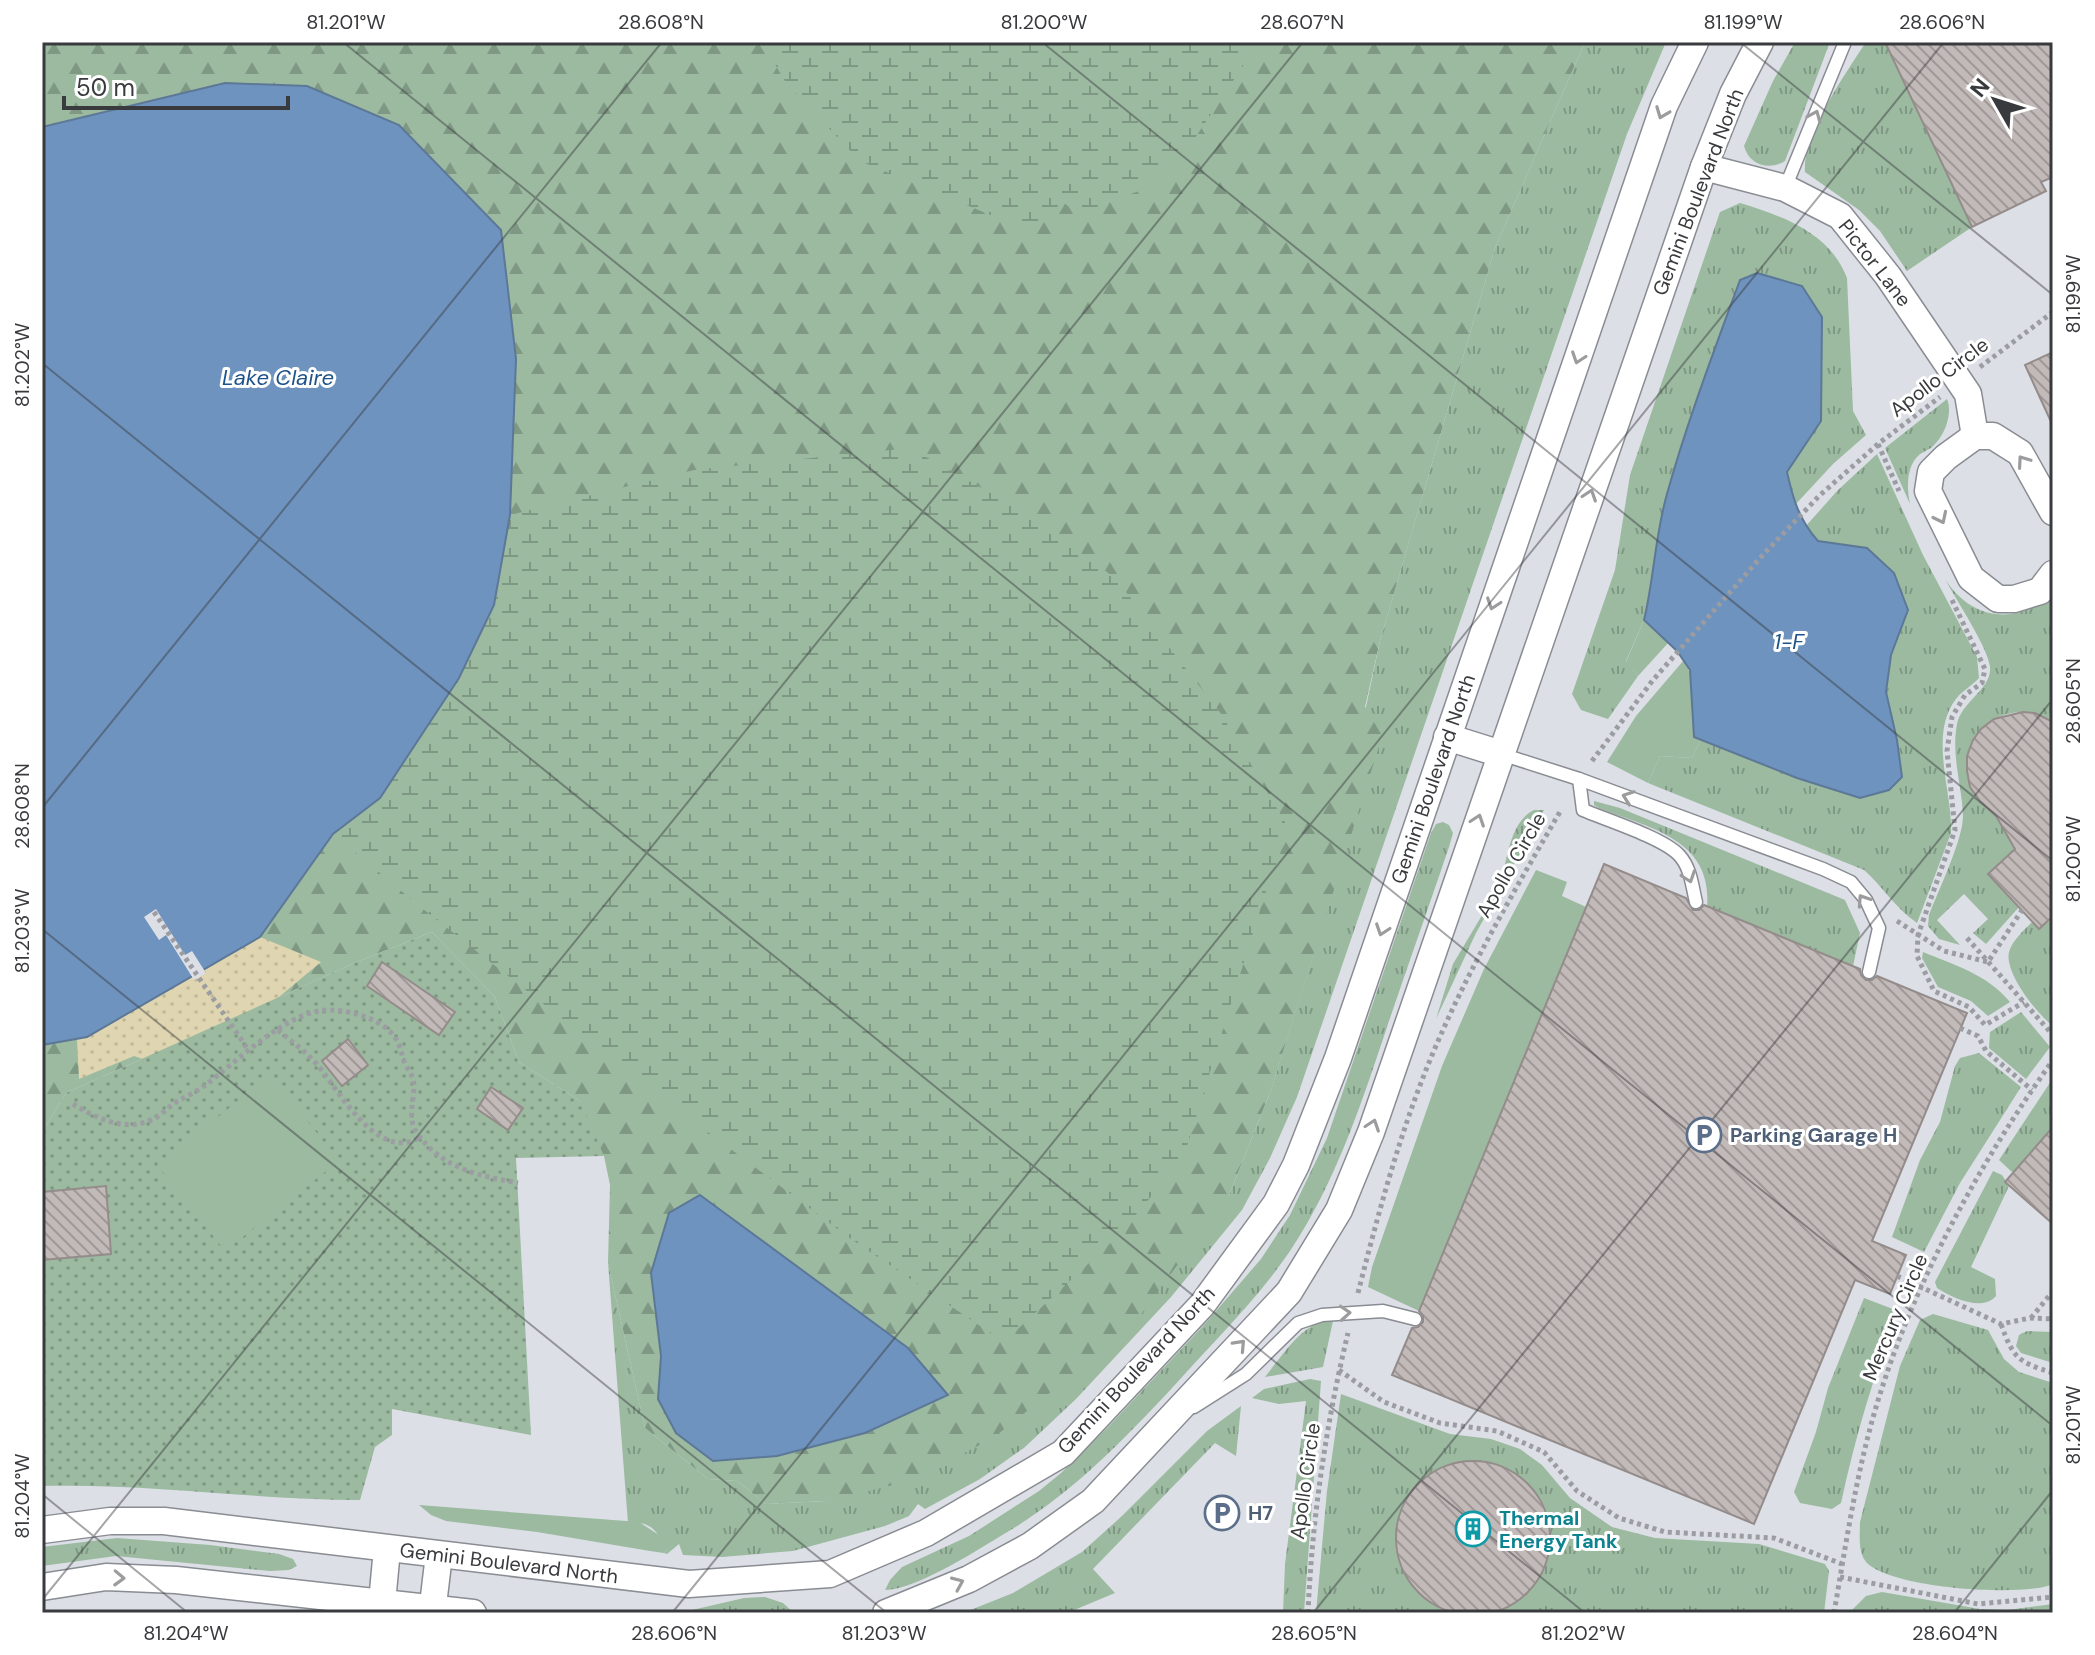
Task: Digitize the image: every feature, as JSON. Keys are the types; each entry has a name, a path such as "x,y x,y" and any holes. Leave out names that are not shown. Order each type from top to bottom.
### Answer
{"street":[{"name":"Gemini Boulevard North","path":"42,1530 110,1521 164,1521 689,1584 830,1574 926,1533 1063,1453 1202,1305 1288,1186 1338,1058 1664,106 1695,42"},
{"name":"Gemini Boulevard North","path":"886,1613 969,1579 1030,1546 1093,1501 1289,1292 1339,1210 1371,1132 1704,167 1733,94 1760,42"},
{"name":"Pictor Lane","path":"1704,167 1785,188 1840,216 1888,276 1968,394 1975,436"},
{"path":"2053,512 2020,453 1993,436 1975,436 1931,472 1928,491 1971,578 1998,599 2014,599 2040,591 2053,574"},
{"path":"1447,737 1501,754"},
{"path":"381,1608 387,1549"},
{"path":"432,1611 439,1555"},
{"path":"42,1587 106,1577 176,1580 381,1608 473,1613"}],"lane":[{"path":"1785,188 1845,42"},
{"path":"1501,754 1579,779 1851,882 1866,900 1879,928 1869,972"},
{"path":"1579,779 1583,810 1658,842 1680,856 1690,874 1696,902"},
{"path":"1165,1426 1246,1374 1298,1323 1322,1315 1383,1311 1415,1319"}],"path":[{"name":"Apollo Circle","path":"1308,1613 1310,1565 1333,1394 1376,1223 1428,1065 1492,928 1579,779 1673,656 1819,496 1878,444 2053,312"},
{"path":"1878,444 1901,497"},
{"path":"1946,588 1985,669 1982,683 1965,695 1952,717 1947,751 1955,830 1918,935 1917,956 1934,991 1969,1007 1985,1025"},
{"path":"1866,900 1944,951 1988,962"},
{"path":"1988,962 2022,910"},
{"path":"154,912 249,1051"},
{"path":"1967,938 2053,1035"},
{"path":"1978,1036 1985,1025 2024,1002"},
{"path":"73,1104 112,1122 126,1124 153,1119 201,1089 278,1030 316,1011 332,1009 375,1021 397,1041 412,1075 413,1124 433,1151 448,1163 477,1175 518,1183"},
{"path":"1960,1028 1978,1036 1986,1051 2032,1090"},
{"path":"278,1030 309,1056 350,1110 372,1129 399,1142 420,1137"},
{"name":"Mercury Circle","path":"1834,1613 1860,1471 1882,1388 1922,1287 1976,1180 2053,1060"},
{"path":"1897,1276 2001,1324 2030,1318 2053,1319"},
{"path":"2030,1318 2053,1291"},
{"path":"2001,1324 2010,1348 2025,1364 2053,1373"},
{"path":"1339,1370 1384,1402 1440,1423 1497,1431 1544,1452 1577,1491 1619,1518 1665,1532 1774,1538 1843,1564"},
{"path":"1840,1577 1978,1604 2053,1597"}],"green space":[{"path":"42,42 1585,42 1495,248 1380,641 1365,707 1386,724 1271,1090 1229,1195 1131,1328 993,1438 910,1481 826,1501 766,1504 737,1481 708,1479 645,1428 608,1263 610,1185 604,1156 587,1129 580,1101 519,1062 495,997 432,932 359,961 66,1093 42,1132 42,1045 87,1037 260,937 333,834 307,86 225,83 42,127","holes":["651,1273 676,1433 658,1399 661,1356"]},
{"path":"762,42 1259,42 1187,150 1144,189 1078,214 1063,202 1035,224 1005,221 860,161 786,83"},
{"path":"1585,42 1666,42 1627,134 1297,1097 1270,1158 1242,1210 1171,1297 1076,1399 1025,1447 980,1479 925,1509 918,1504 909,1516 885,1526 793,1551 722,1557 683,1555 679,1544 667,1554 664,1553 667,1550 653,1529 643,1524 628,1523 608,1263 645,1428 708,1479 737,1481 766,1504 826,1501 1229,1195 1271,1090 1314,952 1380,641 1495,248"},
{"path":"1795,42 1830,42 1785,161 1766,166 1750,158 1744,146 1773,81"},
{"path":"1866,42 1885,42 1972,227 1907,271 1880,231 1859,210 1805,172 1810,140 1837,87"},
{"path":"1740,203 1803,228 1829,249 1839,262 1847,278 1853,411 1866,435 1833,464 1795,505 1787,472 1821,420 1655,560 1644,620 1626,661 1638,676 1608,719 1581,710 1572,694 1615,570 1630,475 1720,212"},
{"path":"1947,399 1948,417 1942,436 1911,466 1908,485 1910,504 1885,448"},
{"path":"910,448 1026,513 1115,578 1222,715 1289,829 1265,894 1183,1159 1116,1238 1004,1342 851,1239 673,1106 333,834 380,798 459,678 494,604 510,515 694,470"},
{"path":"1877,454 1923,555 1977,657 1979,678 1961,693 1948,713 1943,747 1951,833 1917,923 1864,870 1648,783 1660,756 1692,758 1701,739 1797,778 1860,798 1902,777 1886,692 1891,655 1908,610 1894,573 1867,548 1818,541 1805,527 1838,490"},
{"path":"1945,579 1968,603 1995,614 2024,611 2053,594 2053,722 2028,713 2006,714 1987,725 1974,741 1967,761 1969,782 1980,801 2002,816 2015,849 1988,874 2019,907 1986,944 1973,933 1988,919 1964,894 1937,920 1960,945 1939,939 1928,926 1929,915 1955,852 1962,826 1955,748 1957,724 1965,708 1982,689 1990,667 1978,636"},
{"path":"1644,620 1669,642 1638,676 1626,662"},
{"path":"1684,660 1692,687 1694,736 1701,739 1692,758 1660,756 1648,783 1607,762 1636,716"},
{"path":"1594,801 1620,808 1845,900 1860,933 1853,966 1707,907 1706,884 1700,866 1689,851 1657,830 1599,808"},
{"path":"1534,810 1544,810 1476,933 1436,1019 1453,964 1500,885 1514,833"},
{"path":"1443,822 1449,825 1453,833 1449,847 1358,1112 1321,1197 1277,1269 1152,1409 1070,1488 1024,1522 959,1561 911,1584 885,1590 902,1567 969,1536 1039,1491 1061,1473 1203,1326 1261,1259 1290,1215 1327,1138 1431,833 1436,824"},
{"path":"1536,870 1567,882 1562,896 1586,907 1419,1311 1368,1287 1372,1267 1442,1066 1484,969"},
{"path":"2053,918 2053,1026 2039,1013 2017,982 2009,952 2032,922 2039,929"},
{"path":"432,932 495,997 519,1062 580,1101 604,1156 516,1158 531,1435 392,1409 392,1435 375,1447 360,1500 122,1487 42,1486 42,1132 66,1093 359,961"},
{"path":"1923,952 1981,978 2010,1002 1988,1016 1971,1001 1938,987 1922,958"},
{"path":"2021,1012 2050,1047 2026,1079 1989,1048 1990,1032"},
{"path":"1979,1053 2021,1087 1960,1183 1924,1252 1892,1237 1920,1160 1940,1122 1955,1066 1960,1058"},
{"path":"271,1075 339,1161 225,1251 157,1165"},
{"path":"2053,1078 2053,1127 2013,1173 1999,1160"},
{"path":"1993,1171 2002,1175 2009,1186 1971,1267 1995,1279 1996,1296 1990,1301 1976,1303 1943,1292 1935,1282"},
{"path":"1864,1298 1898,1311 1866,1406 1841,1503 1832,1509 1800,1503 1794,1492 1828,1388"},
{"path":"1933,1314 1988,1330 2004,1359 2019,1372 2053,1383 2053,1584 2013,1590 1953,1588 1896,1577 1875,1569 1862,1555 1860,1522 1900,1366 1920,1320"},
{"path":"1328,1319 1333,1321 1323,1367 1265,1377 1300,1335"},
{"path":"2027,1331 2053,1332 2053,1363 2021,1353 2016,1346 2019,1335"},
{"path":"1310,1379 1321,1381 1304,1613 1283,1613 1285,1564 1306,1401 1279,1404 1252,1398 1264,1389"},
{"path":"1341,1394 1450,1434 1491,1439 1520,1449 1542,1465 1570,1498 1612,1527 1655,1538 1759,1544 1825,1564 1829,1571 1824,1613 1316,1613 1327,1491"},
{"path":"1241,1406 1236,1456 1215,1443 1093,1569 1115,1593 1067,1613 963,1613 1013,1593 1082,1552 1207,1431"},
{"path":"419,1505 639,1522 662,1537 667,1550 664,1553 446,1521 431,1515"},
{"path":"117,1538 279,1554 293,1559 297,1566 289,1570 270,1571 116,1556 42,1566 42,1547"},
{"path":"1882,1592 1980,1609 2007,1610 2053,1604 2053,1613 1849,1613 1866,1596"},
{"path":"765,1597 783,1603 794,1613 679,1613 744,1598"}],"sand":[{"path":"260,937 321,962 268,1006 171,1069 134,1056 79,1079 77,1039 88,1037"}],"water":[{"name":"Lake Claire","path":"225,83 307,86 399,125 501,230 516,359 510,515 494,605 459,678 380,798 333,834 260,937 87,1037 42,1045 42,127"},
{"name":"1-F","path":"1757,273 1802,286 1822,317 1821,421 1787,472 1798,509 1818,541 1867,548 1894,573 1908,610 1891,655 1886,692 1902,777 1889,790 1860,798 1797,778 1694,737 1690,670 1677,651 1644,620 1663,510 1683,440 1740,280"},
{"path":"700,1195 908,1348 948,1395 865,1433 777,1456 713,1461 676,1433 658,1399 661,1356 651,1273 669,1213"}],"pier":[{"path":"156,909 185,955 192,951 206,973 194,980 166,935 159,940 144,917"}],"building":[{"path":"1885,42 2053,42 2053,177 2041,182 2046,191 1972,227"},
{"path":"2053,352 2053,426 2025,365"},
{"path":"2023,712 2035,713 2053,722 2053,916 2039,929 1988,874 2015,849 1996,816 1970,787 1967,771 1967,756 1981,729 1994,719"},
{"name":"Parking Garage H","path":"1604,864 1686,898 1693,910 1699,910 1704,905 1860,969 1866,980 1877,976 1967,1013 1872,1241 1906,1255 1890,1294 1855,1280 1754,1524 1392,1375 1412,1328 1423,1322 1419,1311"},
{"path":"382,962 455,1012 439,1035 367,986"},
{"path":"348,1039 368,1065 342,1086 322,1061"},
{"path":"491,1087 523,1108 508,1130 477,1109"},
{"path":"2053,1127 2053,1224 2005,1182"},
{"path":"106,1186 111,1254 42,1260 42,1192"},
{"name":"Thermal Energy Tank","path":"1473,1461 1503,1467 1528,1483 1544,1508 1550,1538 1544,1568 1528,1593 1503,1609 1473,1615 1443,1609 1418,1593 1402,1568 1396,1538 1402,1508 1418,1483 1443,1467"}],"place":[{"name":"Parking Garage H","path":"1704,1135"},
{"name":"H7","path":"1222,1513"},
{"name":"Thermal Energy Tank","path":"1473,1529"}]}
